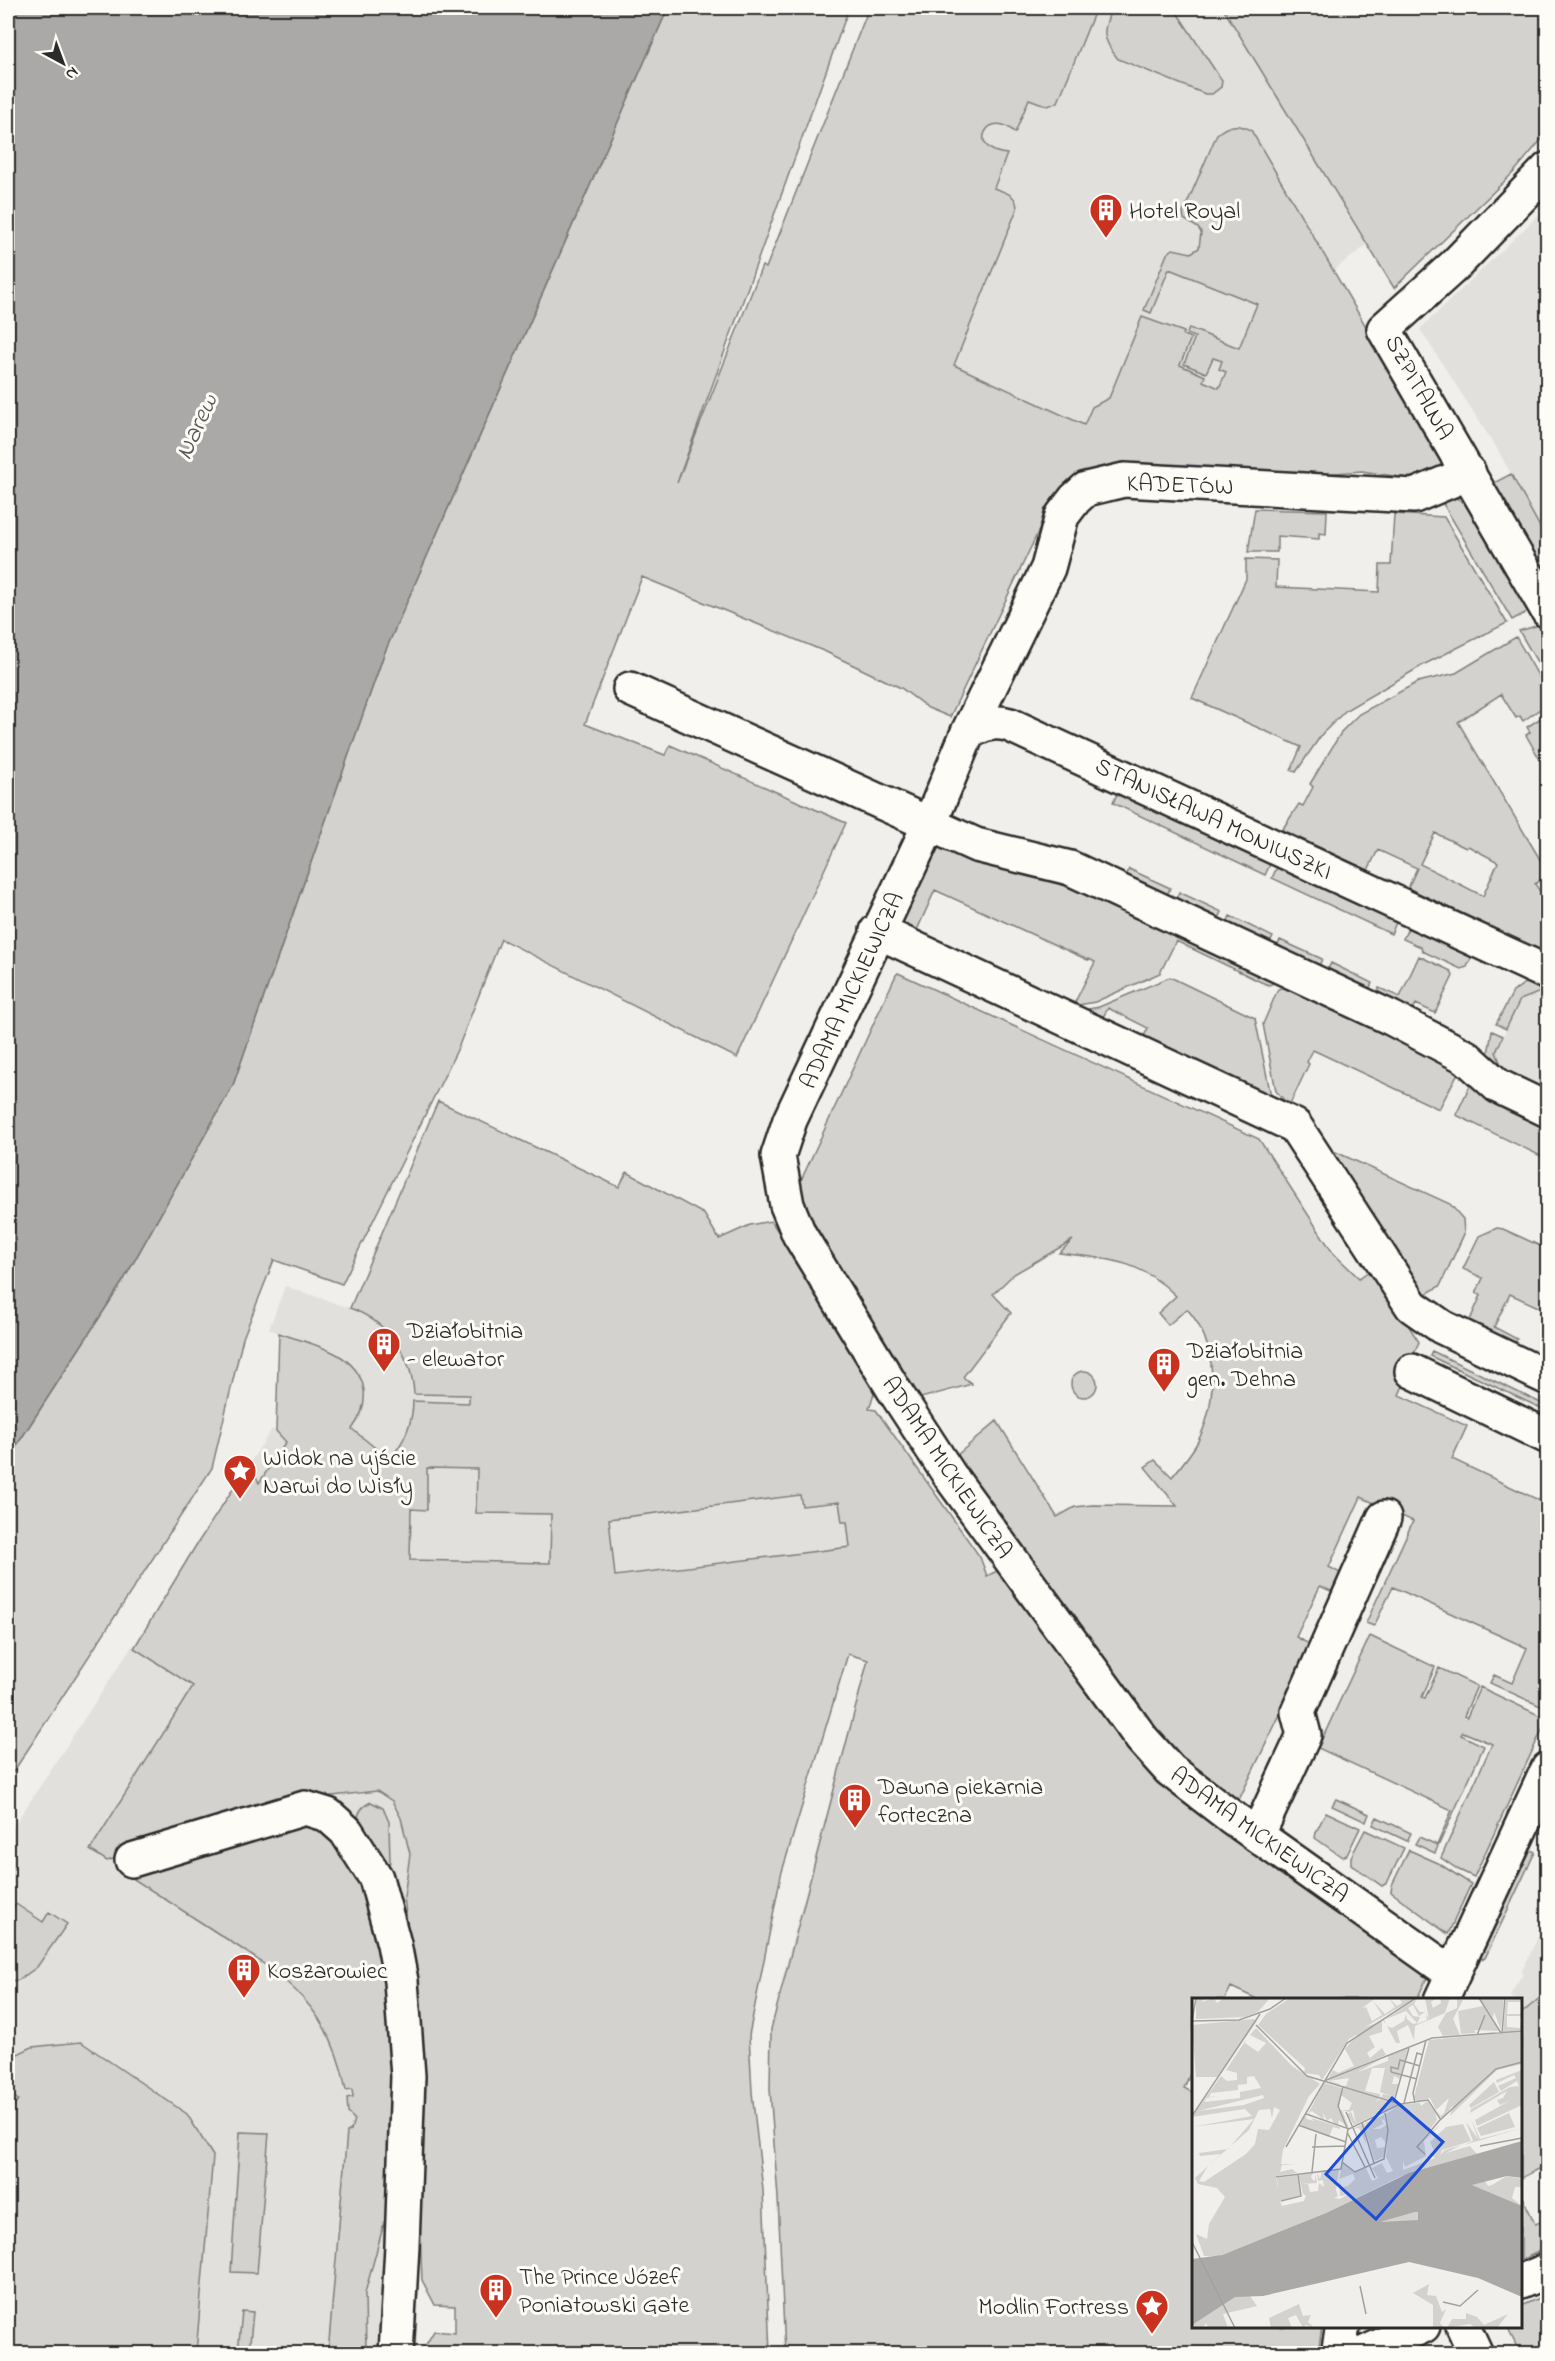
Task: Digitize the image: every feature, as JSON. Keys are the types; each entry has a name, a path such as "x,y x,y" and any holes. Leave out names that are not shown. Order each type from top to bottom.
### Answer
{"street":[{"name":"SZPITALNA","path":"1548,169 1455,265 1384,329 1548,611"},
{"name":"KADETÓW","path":"968,732 1048,568 1062,516 1086,489 1124,480 1414,496 1469,473"},
{"path":"630,689 976,845 1070,867 1391,1018 1466,1057 1498,1086 1548,1110"},
{"name":"STANISŁAWA MONIUSZKI","path":"968,732 989,722 1010,725 1548,973"},
{"path":"930,823 968,732"},
{"name":"ADAMA MICKIEWICZA","path":"930,823 877,931 790,1120 778,1156 787,1204 799,1234 894,1390 950,1476 1142,1739 1170,1770 1258,1834 1447,1987"},
{"path":"877,931 1295,1126 1412,1306 1442,1327 1548,1378"},
{"path":"1412,1371 1548,1437"},
{"path":"1258,1834 1304,1735 1298,1712 1384,1518"},
{"path":"1447,1987 1548,1769"},
{"path":"132,1860 305,1808 328,1815 346,1831 376,1878 394,1944 401,1981 408,2076 396,2354"},
{"path":"1522,2282 1548,2270"},
{"path":"1338,2354 1343,2328"},
{"path":"1363,2354 1419,2328"},
{"path":"1464,2328 1476,2354"}],"shaded area":[{"path":"668,8 849,8 677,483 762,266 766,268 869,8 1096,8 1058,102 1048,106 1029,99 1015,133 997,124 985,132 986,145 994,151 1007,154 994,188 1013,197 1017,209 954,365 1084,425 1092,407 1109,398 1142,317 1184,332 1183,335 1191,338 1180,365 1205,376 1203,381 1219,388 1226,372 1219,369 1222,361 1213,358 1206,373 1184,364 1195,337 1187,334 1189,328 1239,348 1257,304 1169,269 1151,313 1144,310 1167,254 1173,249 1191,253 1199,248 1201,232 1184,219 1183,213 1217,134 1229,127 1241,126 1251,130 1443,458 1446,472 1419,480 1362,471 1072,492 1041,526 950,717 928,708 901,688 826,652 642,577 585,724 665,755 670,745 846,823 737,1058 501,939 458,1048 342,1284 274,1260 243,1338 212,1468 8,1780 8,1459 123,1281 233,1085 384,654"},
{"path":"869,8 1223,8 1367,245 1334,270 1232,444 1067,439 766,268"},
{"path":"1112,8 1174,8 1222,81 1221,87 1212,94 1205,94 1118,59 1108,45 1105,34 1106,23"},
{"path":"1223,8 1547,8 1547,133 1514,172 1394,288"},
{"path":"1547,207 1547,540 1499,452 1420,329"},
{"path":"1511,474 1547,540 1547,585 1490,485"},
{"path":"1439,497 1455,497 1474,510 1530,607 1527,612 1512,620"},
{"path":"1255,509 1327,511 1326,534 1319,533 1319,539 1277,536 1277,552 1248,552"},
{"path":"1394,514 1444,517 1507,623 1425,664 1346,710 1322,734 1296,772 1291,770 1301,747 1192,698 1246,579 1246,559 1277,560 1276,587 1379,592 1380,565 1391,565"},
{"path":"1539,625 1544,627 1547,633 1547,679 1519,631"},
{"path":"1516,637 1547,691 1547,704 1523,721 1520,716 1516,718 1501,694 1458,722 1547,871 1547,875 1535,884 1547,897 1547,953 1408,888 1417,868 1378,850 1368,870 1282,830 1299,804 1303,806 1313,787 1310,784 1342,731 1359,714 1418,682 1456,673","holes":["1435,833 1466,848 1468,846 1498,862 1483,896 1420,864"]},
{"path":"1547,714 1547,772 1526,735 1530,732 1527,727"},
{"path":"1120,787 1273,858 1265,875 1113,803"},
{"path":"930,844 1025,865 1287,978 1269,985 1176,941 1160,973 1095,1002 1073,1006 1095,962 1089,959 935,890 913,939 897,927"},
{"path":"1280,861 1399,916 1391,934 1272,878"},
{"path":"1129,869 1170,888 1164,903 1123,883"},
{"path":"1179,892 1222,912 1215,926 1172,907"},
{"path":"1230,916 1273,937 1266,950 1224,930"},
{"path":"1411,922 1474,952 1467,967 1461,969 1422,951 1421,947 1403,939"},
{"path":"1280,940 1322,959 1316,973 1274,954"},
{"path":"1419,956 1451,971 1453,976 1435,1013 1416,1004 1409,1016 1374,1000 1379,988 1400,997"},
{"path":"1331,963 1372,983 1366,996 1324,977"},
{"path":"898,973 1259,1139 1333,1253 1359,1278 1372,1269 1419,1342 1413,1355 1416,1357 1399,1395 1467,1426 1452,1459 1547,1504 1547,1709 1490,1683 1494,1675 1512,1683 1527,1648 1393,1587 1374,1626 1366,1623 1413,1521 1361,1497 1329,1567 1342,1574 1335,1593 1320,1586 1296,1637 1313,1646 1234,1810 1196,1783 1061,1606 1078,1619 950,1461 997,1421 1057,1517 1075,1507 1092,1505 1177,1506 1145,1467 1155,1460 1172,1477 1197,1443 1204,1427 1212,1392 1212,1374 1205,1339 1197,1323 1187,1309 1168,1325 1158,1313 1176,1296 1149,1275 1107,1259 1059,1253 1073,1240 1014,1274 993,1294 1011,1313 963,1377 972,1384 914,1400 807,1221 797,1189"},
{"path":"1170,977 1255,1018 1273,1106 1140,1044 1148,1028 1108,1008 1102,1019 1083,1010 1099,1007"},
{"path":"1526,982 1543,991 1520,1000 1506,1029 1496,1024 1513,992"},
{"path":"1296,983 1462,1065 1439,1109 1313,1050 1307,1062 1309,1064 1289,1106 1276,1091 1263,1024 1278,989"},
{"path":"1543,991 1547,993 1547,1097 1506,1077 1496,1052 1520,1000"},
{"path":"1492,1031 1503,1036 1496,1052 1502,1067 1487,1060"},
{"path":"1469,1074 1547,1118 1547,1159 1456,1115 1471,1083 1466,1081"},
{"path":"438,1101 619,1187 627,1172 704,1214 719,1239 750,1225 771,1221 821,1295 821,1303 870,1377 874,1393 869,1409 876,1410 980,1557 987,1576 1005,1567 1154,1772 1430,1971 1417,1998 1255,1998 1231,1987 1226,1998 1192,1998 1192,2069 1184,2088 1192,2092 1192,2328 1322,2328 1318,2353 785,2353 778,2198 770,2089 771,2029 868,1660 848,1654 781,1875 749,2035 752,2092 763,2190 770,2353 421,2353 434,2331 455,2333 455,2306 435,2305 422,2280 409,1941 404,1897 410,1854 401,1818 392,1801 377,1791 314,1798 107,1861 90,1850 193,1686 134,1648 195,1547 250,1463 259,1483 286,1442 276,1431 279,1333 316,1345 340,1356 358,1373 363,1385 364,1403 361,1414 352,1429 389,1459 407,1432 413,1401 469,1403 469,1395 414,1394 412,1379 403,1353 386,1331 363,1314 350,1308","holes":["427,1468 477,1469 476,1513 551,1514 550,1563 410,1560 411,1509 427,1510","800,1495 802,1506 839,1502 842,1522 847,1522 850,1547 615,1576 609,1519"]},
{"path":"1327,1148 1450,1204 1463,1219 1464,1234 1440,1286 1426,1294 1417,1293"},
{"path":"1497,1228 1547,1249 1547,1311 1510,1294 1494,1327 1517,1339 1513,1349 1467,1327 1481,1295 1476,1293 1483,1278 1463,1269 1479,1236"},
{"path":"362,1277 470,1395 469,1403 876,1410 967,1643 781,1983 868,1659 809,1644 332,1657 250,1463 272,1429 276,1431 279,1333 269,1329 285,1286 349,1308"},
{"path":"1432,1351 1547,1406 1547,1411 1430,1356"},
{"path":"1084,1371 1094,1374 1097,1384 1094,1394 1084,1397 1074,1394 1071,1384 1074,1374"},
{"path":"195,1547 294,1764 433,1748 417,2353 8,2353 8,1835 132,1646 134,1648"},
{"path":"1370,1636 1435,1667 1422,1697 1425,1698 1439,1668 1477,1686 1464,1716 1467,1717 1480,1687 1547,1719 1474,1877 1441,1858 1492,1744 1463,1732 1461,1735 1484,1746 1435,1853 1415,1844 1419,1837 1437,1845 1452,1810 1318,1748"},
{"path":"1336,1799 1369,1814 1366,1822 1332,1806"},
{"path":"371,1802 383,1808 389,1822 390,1862 384,1870 366,1844 358,1825 358,1816 362,1808"},
{"path":"1326,1812 1360,1828 1347,1855 1342,1857 1315,1838"},
{"path":"301,1813 342,1840 379,1918 390,2000 392,2172 389,2205 365,2293 366,2353 328,2353 347,2132 351,2130 354,2119 348,2113 347,2098 353,2097 352,2089 346,2090 339,2062 329,2037 303,1998 267,1966 129,1876"},
{"path":"1377,1817 1411,1833 1407,1841 1373,1825"},
{"path":"1365,1830 1404,1848 1387,1883 1382,1886 1351,1864 1351,1857"},
{"path":"1409,1850 1438,1863 1471,1884 1448,1934 1391,1892 1392,1885"},
{"path":"1531,1850 1535,1852 1485,1958 1480,1959"},
{"path":"16,1904 43,1922 49,1912 67,1924 37,1967 19,1980 8,1981 8,1919"},
{"path":"1547,1918 1547,2047 1522,2010 1522,1998 1513,1998 1510,1995"},
{"path":"1541,1997 1548,2001 1547,2165 1522,2178 1522,2010 1523,2012"},
{"path":"81,2042 187,2114 213,2156 196,2353 8,2353 8,2114 18,2100 8,2092 8,2048 18,2054 32,2047"},
{"path":"240,2132 269,2133 257,2273 231,2272"},
{"path":"1522,2195 1535,2224 1548,2219 1547,2248 1522,2260"},
{"path":"1547,2294 1547,2353 1520,2353 1508,2328 1522,2328 1522,2306"},
{"path":"242,2311 253,2312 249,2353 238,2353"}],"water":[{"name":"Narew","path":"8,8 668,8 384,654 233,1085 123,1281 8,1459"}],"place":[{"name":"Hotel Royal","path":"1106,239"},
{"name":"Działobitnia - elewator","path":"384,1373"},
{"name":"Działobitnia gen. Dehna","path":"1164,1393"},
{"name":"Widok na ujście Narwi do Wisły","path":"240,1500"},
{"name":"Dawna piekarnia forteczna","path":"855,1829"},
{"name":"Koszarowiec","path":"244,1999"},
{"name":"The Prince Józef Poniatowski Gate","path":"496,2319"},
{"name":"Modlin Fortress","path":"1152,2335"}]}
